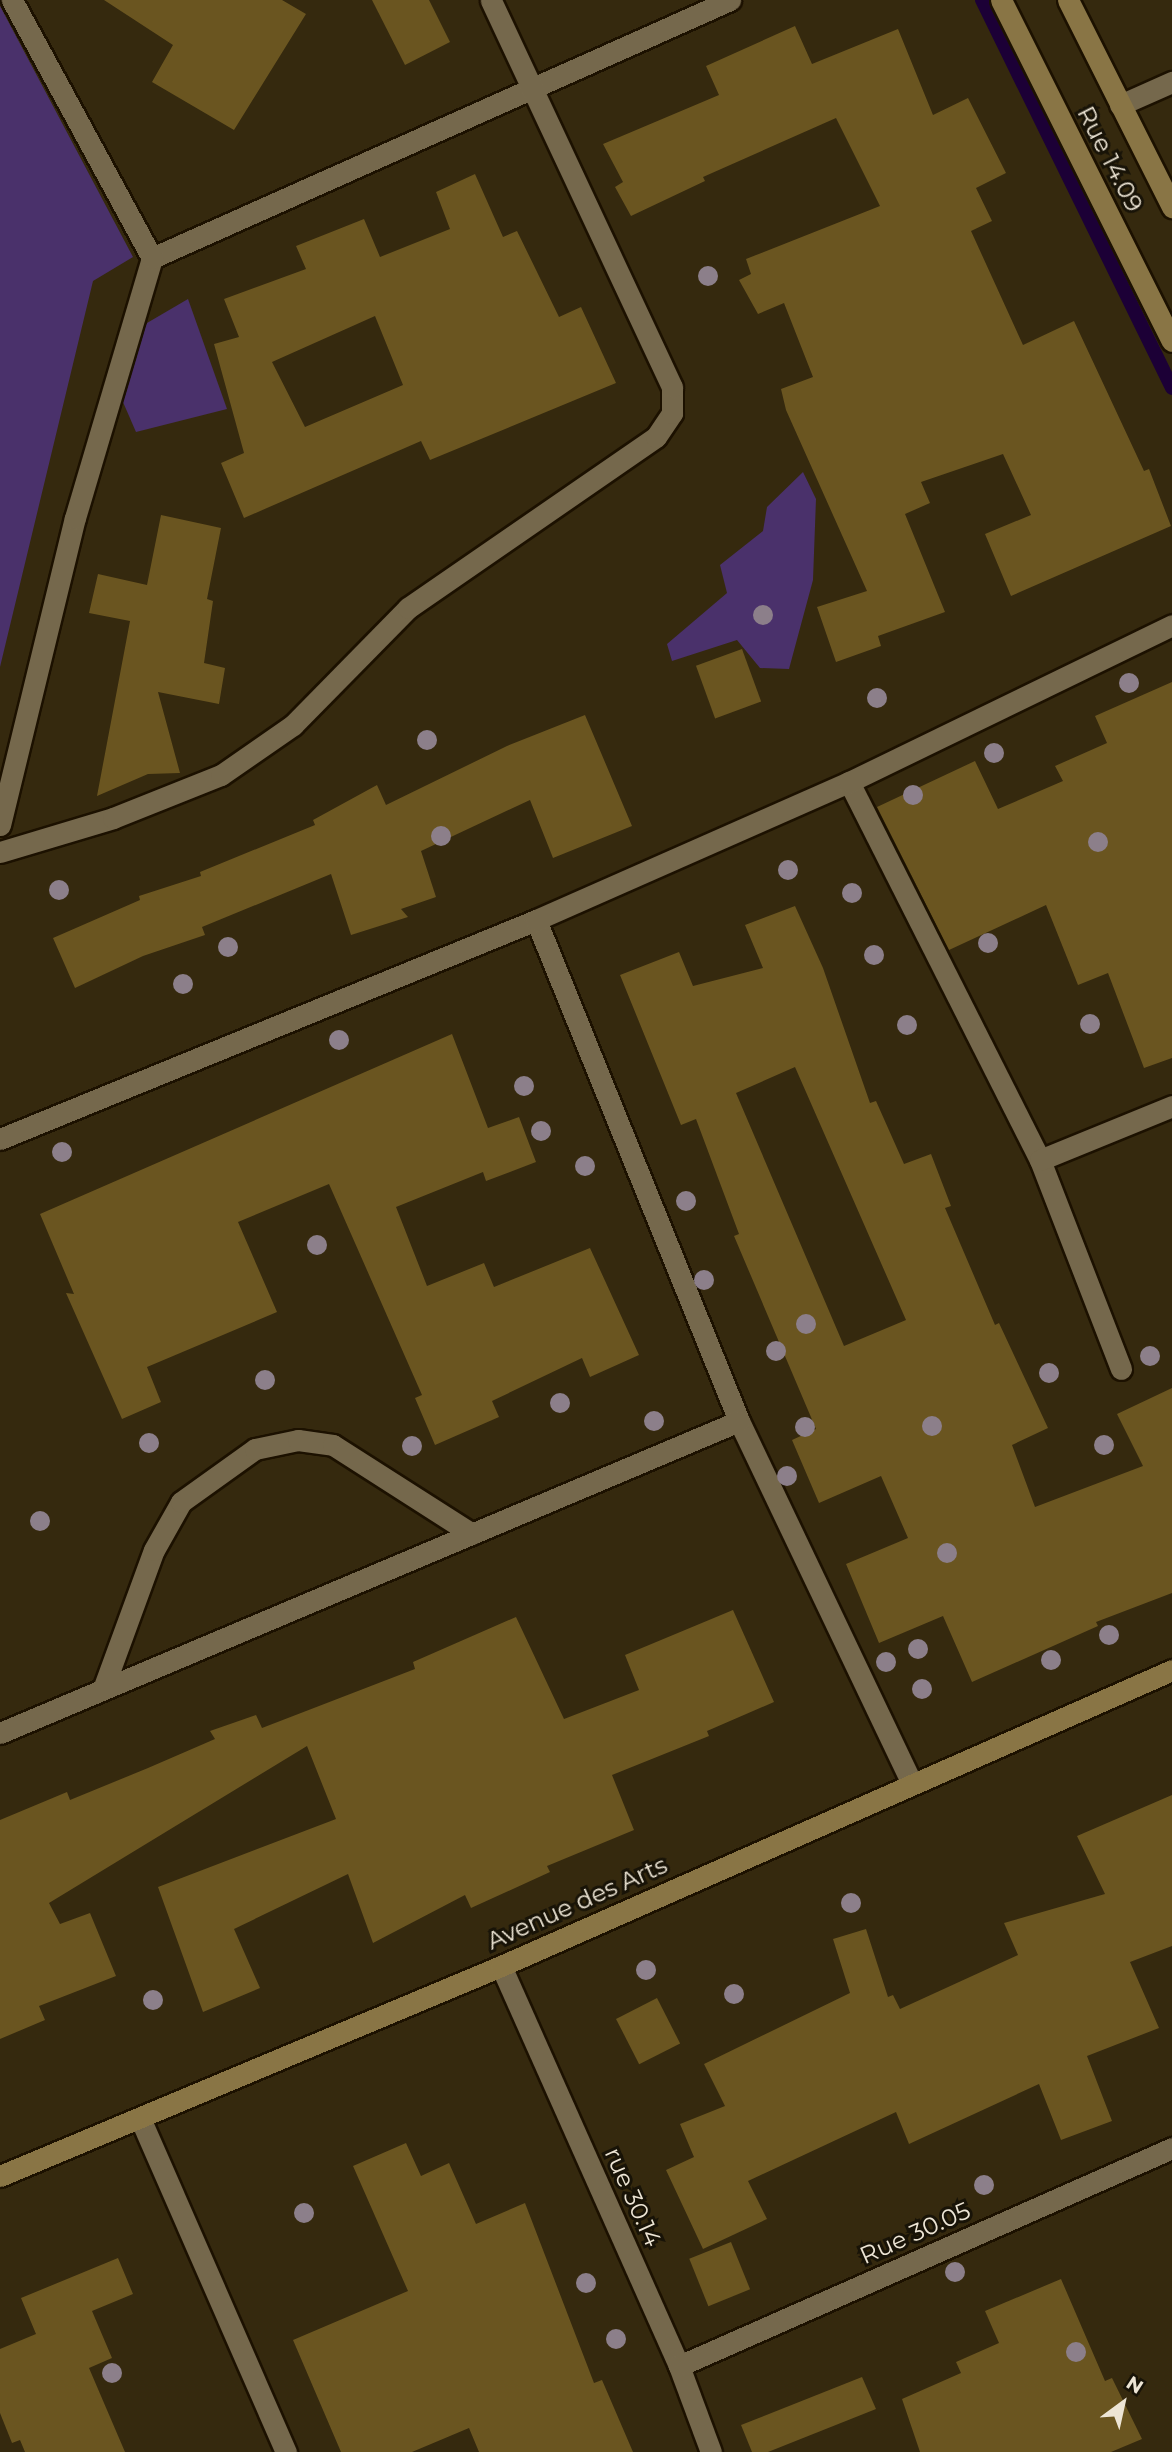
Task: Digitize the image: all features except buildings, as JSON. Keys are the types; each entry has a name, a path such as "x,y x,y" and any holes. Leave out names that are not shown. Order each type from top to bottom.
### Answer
{"street":[{"path":"0,825 75,518 152,258 12,0"},
{"path":"0,852 113,818 221,775 293,725 408,608 656,437 672,413 672,387 491,0"},
{"path":"152,258 730,0"},
{"name":"Rue 14.09","path":"1001,0 1172,341"},
{"name":"Rue 14.09","path":"1068,0 1172,207"},
{"path":"1120,105 1172,82"},
{"path":"0,1139 536,920 849,782 1172,625"},
{"path":"849,782 1040,1160 1122,1369"},
{"path":"536,920 739,1421 912,1784"},
{"path":"1040,1160 1172,1106"},
{"path":"0,1733 739,1421"},
{"path":"103,1689 154,1550 181,1502 255,1449 298,1440 333,1445 472,1534"},
{"name":"Avenue des Arts","path":"0,2176 501,1965 1172,1670"},
{"name":"rue 30.14","path":"501,1965 679,2366 712,2452"},
{"path":"140,2118 286,2452"},
{"name":"Rue 30.05","path":"679,2366 1172,2148"}],"shaded area":[{"path":"0,6 133,257 93,281 0,667"},
{"path":"188,299 227,409 136,432 116,386 147,323"},
{"path":"803,472 816,499 813,580 789,669 760,668 737,640 672,661 667,644 727,593 720,565 763,531 767,507"}],"waterway":[{"path":"982,0 1172,388"}]}
